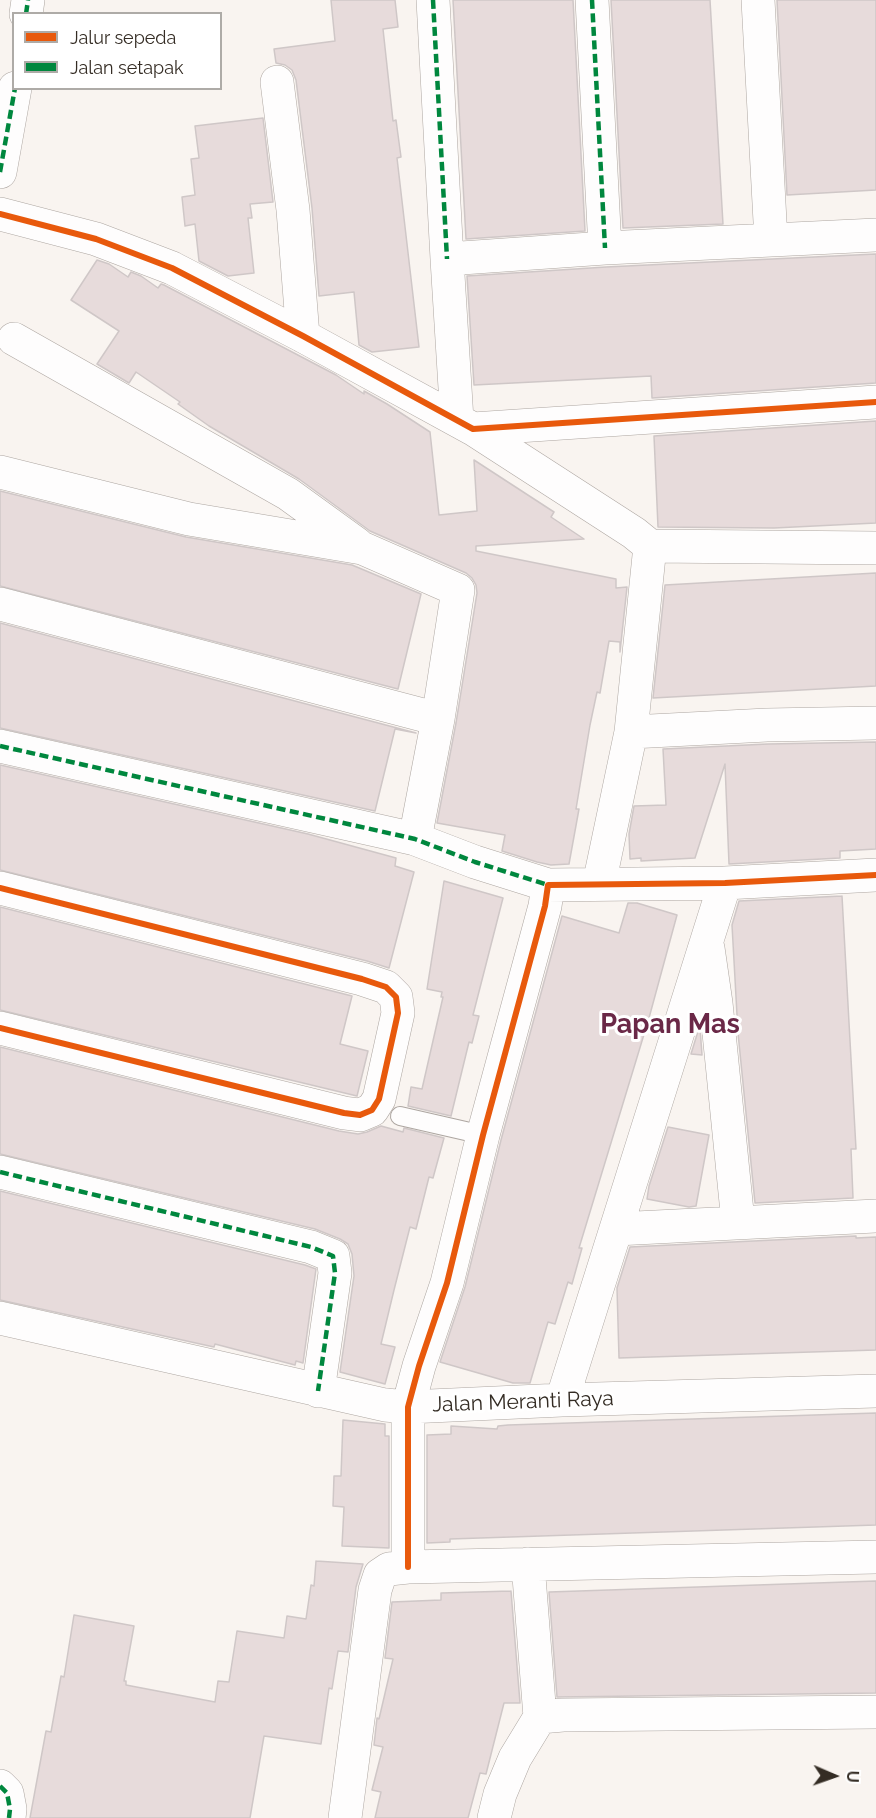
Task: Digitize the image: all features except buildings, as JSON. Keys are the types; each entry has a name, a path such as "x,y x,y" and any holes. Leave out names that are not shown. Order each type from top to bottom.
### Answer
{"street":[{"path":"434,0 447,259 465,425"},
{"path":"592,0 605,248"},
{"path":"758,0 771,240"},
{"path":"277,82 293,210 303,336"},
{"path":"0,172 15,90"},
{"path":"0,214 96,239 172,268 303,336 465,425 634,533 650,546 876,548"},
{"path":"447,259 605,248 876,235"},
{"path":"14,339 288,494 362,548 458,590 438,719 415,839"},
{"path":"465,425 876,402"},
{"path":"0,472 189,519 362,548"},
{"path":"599,884 631,732 650,546"},
{"path":"0,604 438,719"},
{"path":"631,732 767,725 876,723"},
{"path":"0,746 415,839 475,862 548,885 724,883 876,875"},
{"path":"562,1400 724,883"},
{"path":"408,1567 408,1407 419,1366 447,1283 548,885"},
{"path":"0,888 362,979 386,987 396,997 398,1013 379,1099 372,1110 360,1115 344,1113 0,1028"},
{"path":"706,940 716,1003 738,1222"},
{"path":"0,1172 311,1247 333,1256 335,1273 318,1391"},
{"path":"616,1229 876,1216"},
{"name":"Jalan Meranti Raya","path":"0,1318 368,1402 408,1407 876,1391"},
{"path":"345,1818 375,1590 380,1575 388,1569 876,1557"},
{"path":"494,1818 500,1794 515,1758 540,1717 528,1564"},
{"path":"540,1717 876,1712"},
{"path":"0,1786 7,1793 9,1818"}],"lane":[{"path":"400,1116 483,1135"}],"marked path":[{"path":"26,12 28,0"},
{"path":"433,0 447,259"},
{"path":"592,0 605,248"},
{"path":"0,172 15,90"},
{"path":"0,746 415,839 475,862 548,885"},
{"path":"0,1172 311,1247 333,1256 335,1273 318,1391"},
{"path":"0,1786 7,1793 9,1818"}],"cycle path":[{"path":"0,214 96,239 172,268 303,336 473,429 876,402"},
{"path":"408,1567 408,1407 419,1366 447,1283 483,1135 545,906 548,885 725,883 876,875"},
{"path":"0,888 362,979 386,987 396,997 398,1013 379,1099 372,1110 360,1115 344,1113 0,1028"}],"district":[{"name":"Papan Mas","path":"670,1025"}]}
